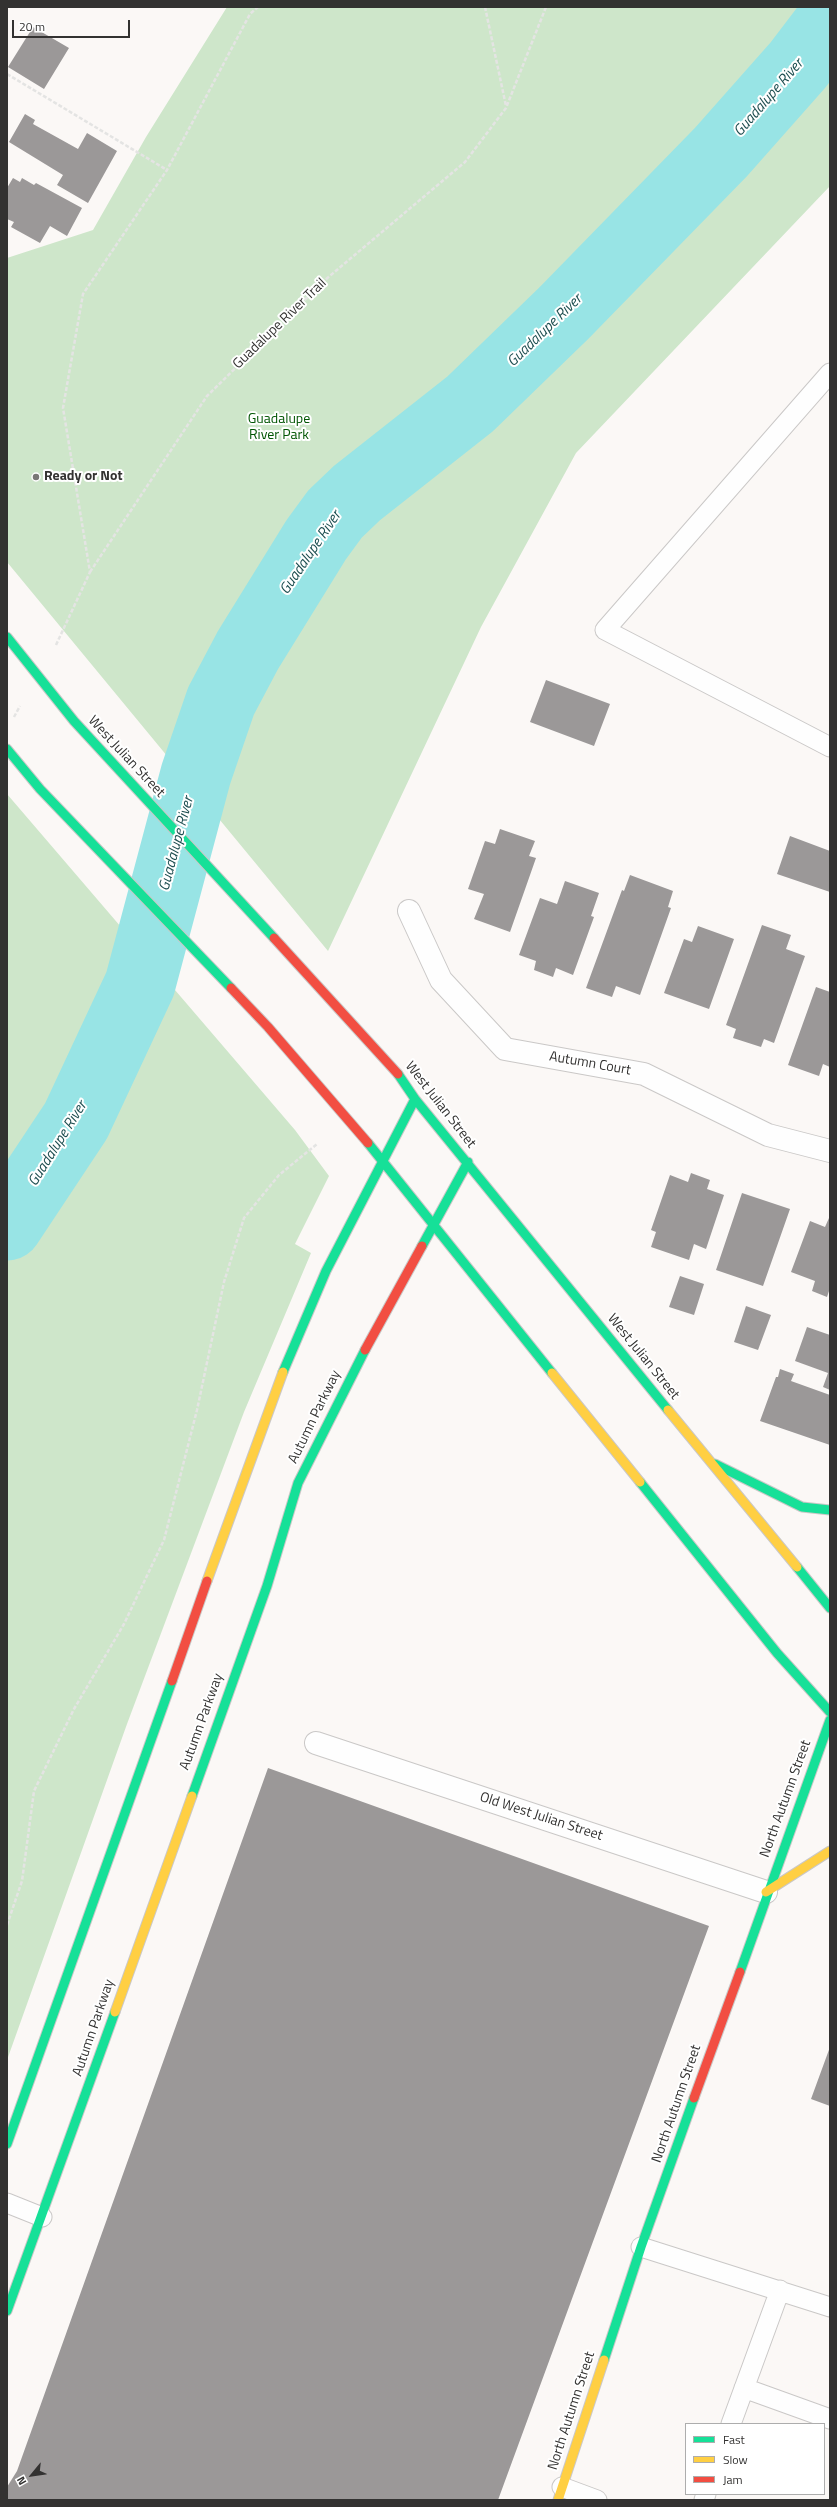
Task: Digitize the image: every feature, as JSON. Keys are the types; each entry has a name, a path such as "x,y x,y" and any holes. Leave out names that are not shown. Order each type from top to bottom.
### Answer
{"main road":[{"name":"West Julian Street","path":"7,636 74,721 393,1067 415,1099 468,1162 709,1461 830,1608"},
{"path":"7,749 40,789 268,1027 362,1135 772,1646 830,1712"},
{"path":"7,2144 245,1475 288,1360 326,1271 415,1099"},
{"name":"Autumn Parkway","path":"7,2311 42,2217 267,1586 298,1483 356,1366 468,1162"},
{"path":"709,1461 802,1507 830,1510"},
{"name":"North Autumn Street","path":"560,2494 641,2247 766,1892 830,1720"},
{"path":"766,1892 830,1851"}],"street":[{"name":"Autumn Court","path":"409,911 441,980 504,1049 644,1074 768,1135 830,1151"},
{"name":"Old West Julian Street","path":"316,1743 766,1892"}],"lane":[{"path":"830,373 605,630 830,747"},
{"path":"7,2203 42,2217"},
{"path":"641,2247 830,2307"},
{"path":"731,2423 780,2290"},
{"path":"744,2388 830,2419"},
{"path":"560,2494 597,2500"}],"path":[{"path":"90,572 63,408 83,294 167,170 250,14 258,7"},
{"path":"486,7 506,108"},
{"name":"Guadalupe River Trail","path":"56,645 90,572 207,396 325,280 465,162 506,108 546,7"},
{"path":"7,74 167,170"},
{"path":"11,721 23,700"},
{"path":"7,1925 22,1881 34,1791 74,1709 124,1624 164,1540 197,1410 224,1282 244,1218 279,1175 317,1144"}],"green space":[{"name":"Guadalupe River Park","path":"227,7 830,7 830,186 576,453 481,627 328,951 7,562 7,258 93,230 146,137"},
{"path":"7,794 295,1130 329,1176 295,1244 311,1253 244,1412 127,1724 7,2060"}],"building":[{"path":"33,27 69,48 44,89 8,67"},
{"path":"25,114 35,120 33,124 78,149 87,133 117,151 88,203 57,185 63,175 9,142"},
{"path":"13,178 20,182 22,178 34,185 36,183 82,208 67,236 50,226 40,243 11,227 14,222 7,219 7,188"},
{"path":"546,680 610,704 594,746 530,722"},
{"path":"500,829 535,841 529,856 536,858 510,932 474,919 484,894 468,889 485,841 495,844"},
{"path":"790,836 830,851 830,892 777,874"},
{"path":"630,875 673,891 668,907 671,908 640,995 616,986 612,997 586,988 622,890 624,891"},
{"path":"565,881 599,893 591,916 594,917 573,975 556,968 553,977 534,970 536,961 519,955 540,898 557,904"},
{"path":"762,925 791,935 786,949 805,956 774,1043 764,1039 761,1047 733,1038 736,1029 726,1025"},
{"path":"698,926 734,939 709,1009 664,993 684,939 692,942"},
{"path":"816,987 830,992 830,1067 823,1064 819,1076 788,1065"},
{"path":"691,1173 710,1180 707,1189 724,1195 706,1249 694,1244 689,1260 651,1247 656,1232 651,1230 670,1175 688,1182"},
{"path":"742,1193 790,1209 763,1286 716,1270"},
{"path":"829,1218 830,1288 827,1297 812,1291 815,1281 791,1272 810,1221 825,1227"},
{"path":"680,1276 704,1284 694,1315 669,1307"},
{"path":"746,1306 771,1315 758,1350 734,1342"},
{"path":"807,1327 830,1335 830,1390 823,1387 828,1373 795,1361"},
{"path":"780,1369 794,1374 791,1381 830,1395 830,1445 760,1421"},
{"path":"268,1768 709,1926 498,2500 7,2500 7,2487 17,2471"},
{"path":"830,2047 830,2106 811,2099"}],"waterway":[{"name":"Guadalupe River","path":"7,1225 76,1121 140,984 196,774 221,701 248,650 316,540 335,514 357,493 470,404 564,313 721,152 798,65 830,23"}],"traffic: fast":[{"path":"7,637 74,721 274,938"},
{"path":"7,749 40,789 231,988"},
{"path":"398,1074 415,1099 668,1410"},
{"path":"283,1372 326,1271 415,1099"},
{"path":"368,1143 552,1373"},
{"path":"422,1246 468,1162"},
{"path":"192,1796 267,1586 298,1483 365,1350"},
{"path":"715,1464 802,1507 830,1510"},
{"path":"640,1482 777,1653 830,1712"},
{"path":"797,1567 830,1608"},
{"path":"7,2144 172,1681"},
{"path":"740,1972 830,1720"},
{"path":"7,2311 115,2012"},
{"path":"604,2360 641,2247 694,2098"}],"traffic: slow":[{"path":"207,1581 283,1372"},
{"path":"552,1373 640,1482"},
{"path":"668,1410 797,1567"},
{"path":"115,2012 192,1796"},
{"path":"766,1892 830,1851"},
{"path":"558,2500 604,2360"}],"traffic: jam":[{"path":"274,938 398,1074"},
{"path":"231,988 268,1027 368,1143"},
{"path":"365,1350 422,1246"},
{"path":"172,1681 207,1581"},
{"path":"694,2098 740,1972"}],"place":[{"name":"Ready or Not","path":"36,477"}]}
